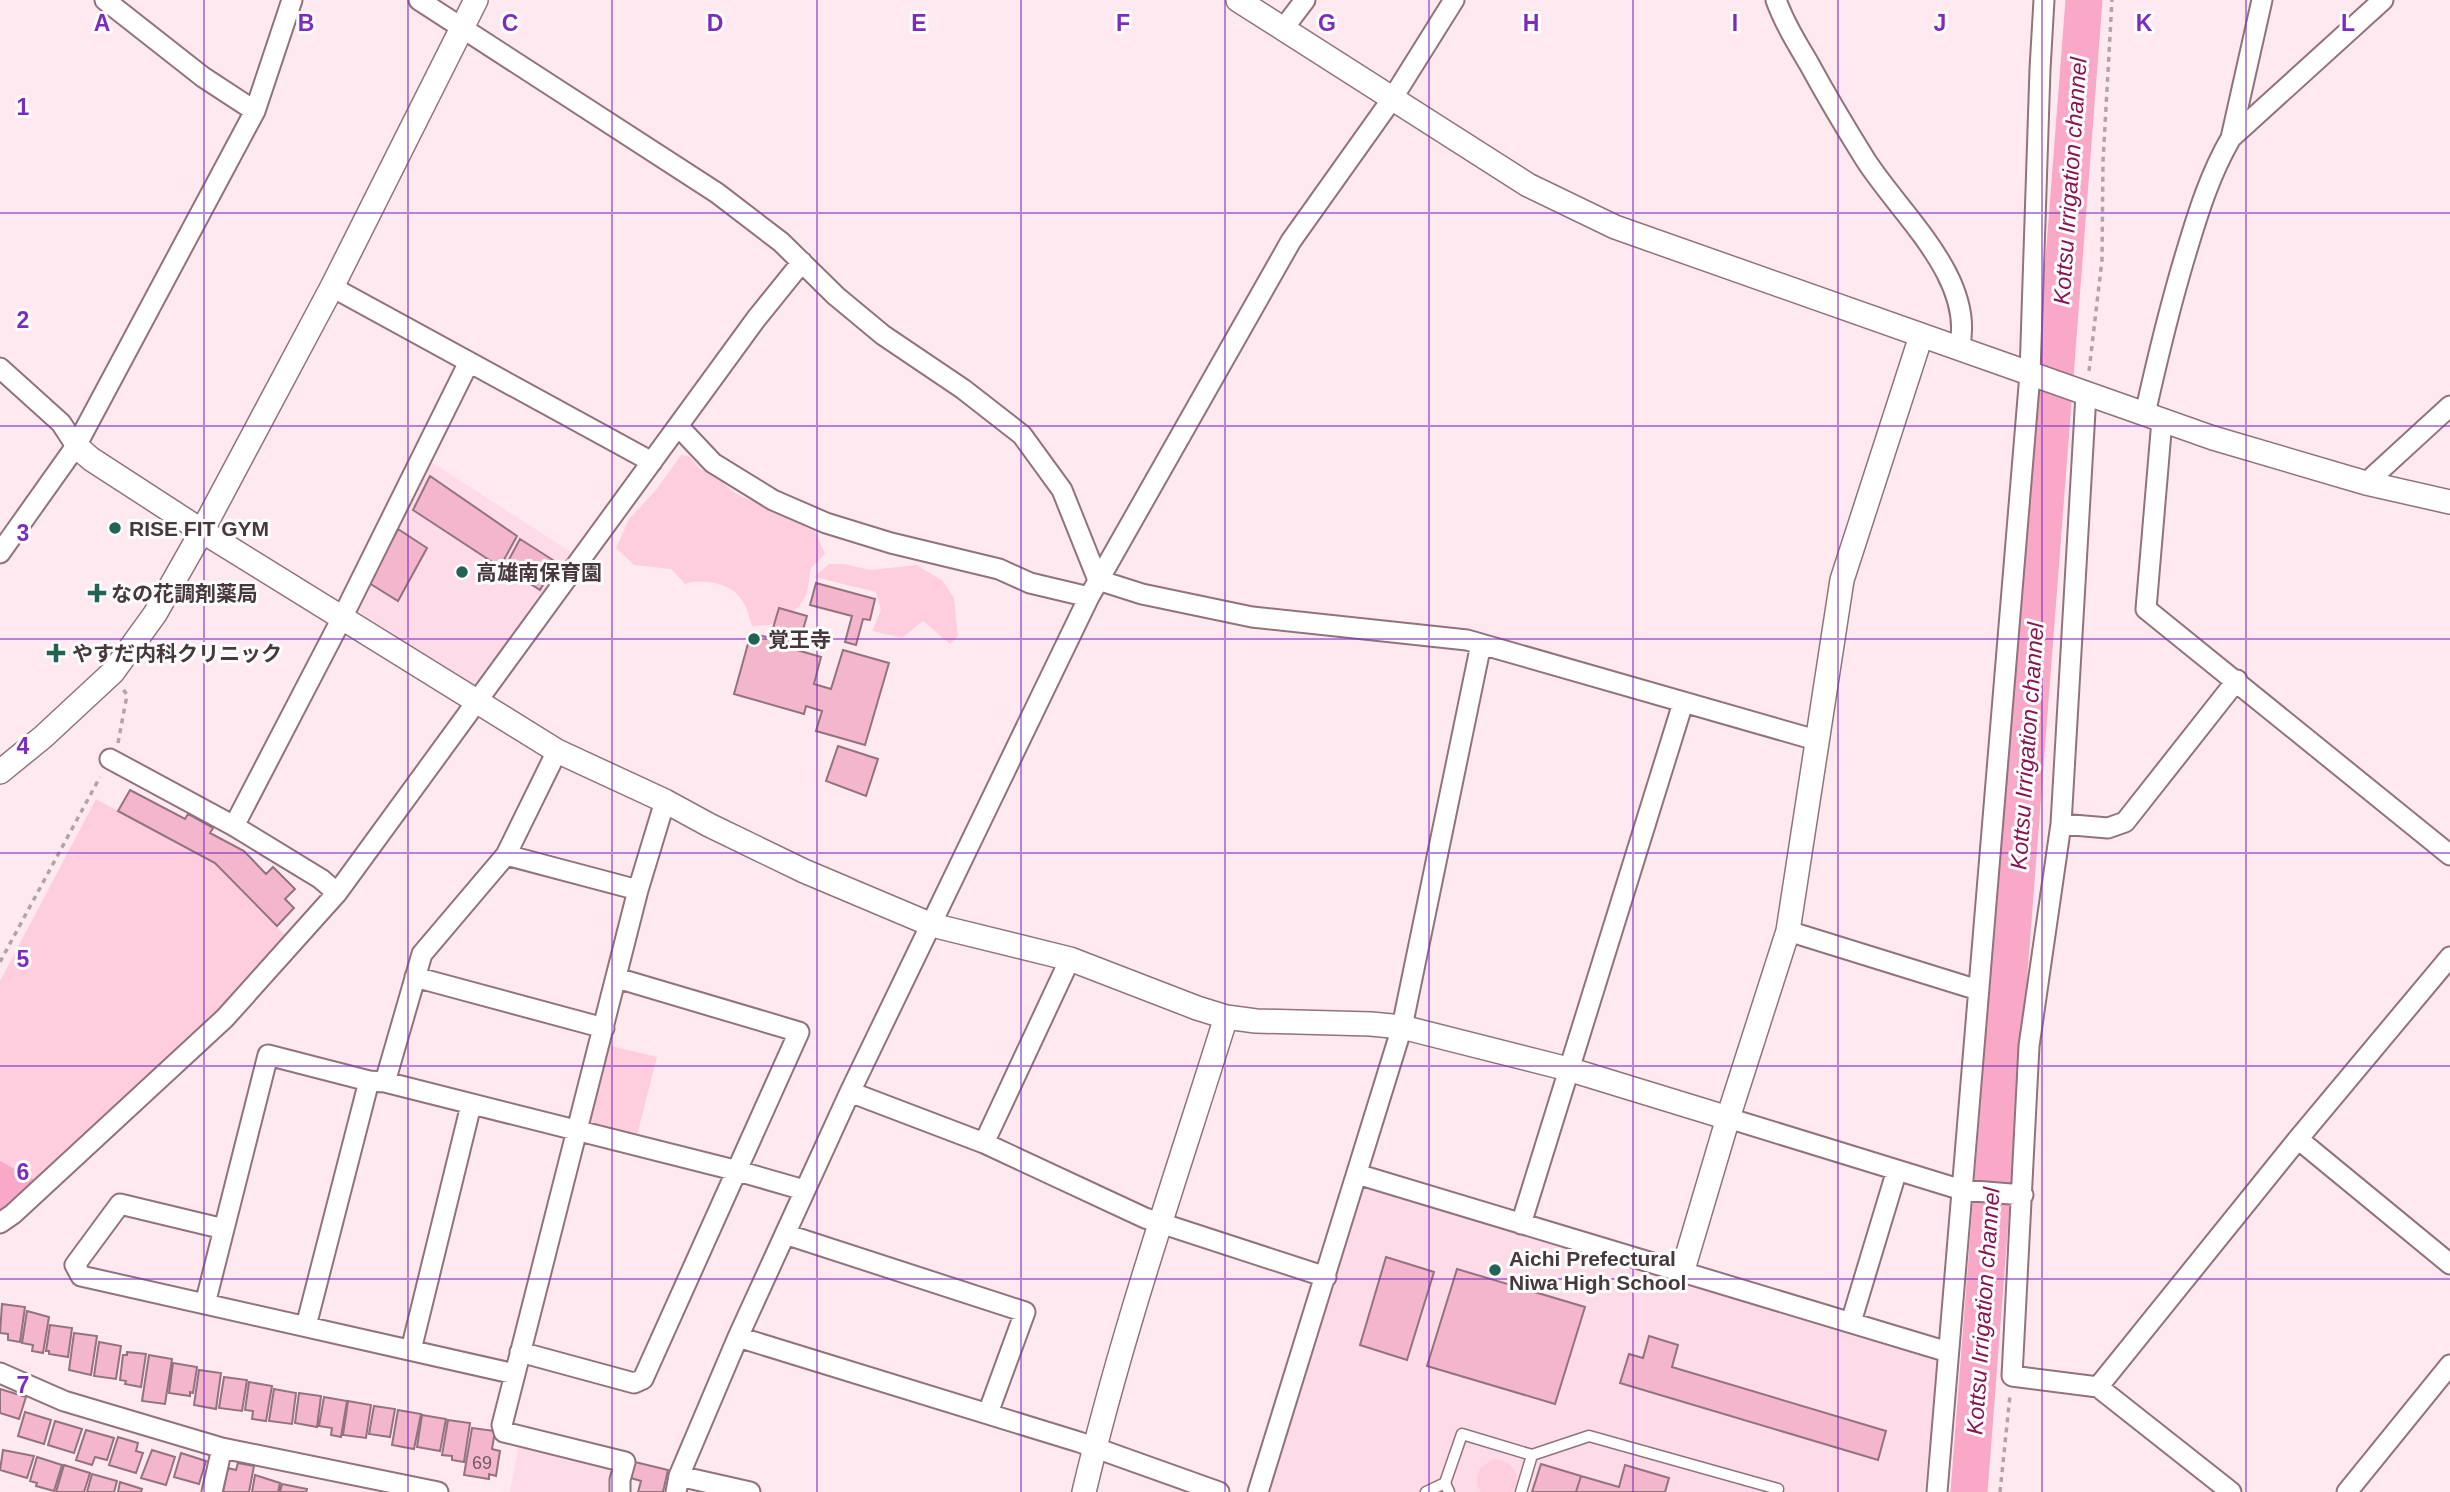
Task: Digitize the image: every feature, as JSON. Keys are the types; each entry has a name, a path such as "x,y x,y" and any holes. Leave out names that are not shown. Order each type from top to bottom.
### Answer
{"street":[{"path":"105,0 203,76 255,111"},
{"path":"0,553 76,446 255,111 292,0"},
{"path":"419,0 717,193 782,242 836,296 883,335 963,389 1022,435 1062,490 1094,589"},
{"path":"0,772 43,737 113,672 155,614 332,287 476,0"},
{"path":"1238,0 1528,185 1570,207 1670,248 2153,417 2264,454 2366,483 2450,502"},
{"path":"1283,29 1305,0"},
{"path":"750,1492 677,1484 738,1338 850,1091 932,925 1008,761 1094,589 1291,241 1392,99 1454,0"},
{"path":"1776,0 1811,68 1866,161 1939,258 1961,313 1963,325 1959,349"},
{"path":"1937,1492 2030,374 2044,0"},
{"path":"2231,138 2262,0"},
{"path":"2383,0 2231,138 2216,163 2170,308 2153,417 2146,609 2450,855"},
{"path":"0,1223 13,1214 225,1018 337,893 756,319 802,262"},
{"path":"332,287 652,462"},
{"path":"1682,1273 1788,931 1842,580 1921,336"},
{"path":"234,826 342,618 469,362"},
{"path":"0,368 61,424 76,446 91,460 557,751 665,801 804,871 932,925 1070,959 1226,1017 1256,1021 1402,1027 1568,1069 1962,1190 2023,1195"},
{"path":"2082,392 2061,824 2029,1046 2012,1376 2098,1387 2231,1492"},
{"path":"2366,483 2450,406"},
{"path":"678,426 713,463 773,500 826,523 891,543 999,569 1030,583 1142,594 1252,617 1468,640 1816,740"},
{"path":"1258,1492 1402,1027 1481,644"},
{"path":"2061,824 2108,828 2125,822 2237,680"},
{"path":"1521,1224 1684,703"},
{"path":"306,1326 377,1081 422,954 506,855 557,751"},
{"path":"110,759 234,826 321,879 337,893"},
{"path":"620,1492 625,1462 503,1432 502,1425 575,1131 638,890 665,801"},
{"path":"506,855 638,890"},
{"path":"1788,931 1979,990"},
{"path":"2098,1387 2298,1139 2450,957"},
{"path":"984,1143 1070,959"},
{"path":"415,977 604,1028"},
{"path":"520,1352 634,1382 643,1379 799,1032 617,978"},
{"path":"1084,1492 1094,1448 1226,1017"},
{"path":"205,1304 268,1055 738,1171 804,1190"},
{"path":"850,1091 984,1143 1161,1224 1326,1277"},
{"path":"411,1350 471,1105"},
{"path":"2298,1139 2450,1264"},
{"path":"1851,1322 1897,1170"},
{"path":"1357,1174 1948,1352"},
{"path":"224,1229 120,1204 75,1265 81,1276 516,1374"},
{"path":"785,1234 1025,1312 988,1413"},
{"path":"738,1338 988,1413 1219,1492"},
{"path":"2347,1492 2450,1365"},
{"path":"0,1373 64,1401 222,1448 438,1492"},
{"path":"212,1492 222,1448"}],"lane":[{"path":"1426,1492 1447,1488 1462,1434 1532,1455 1589,1436 1777,1489"},
{"path":"1521,1492 1532,1455"}],"path":[{"path":"2082,392 2102,260 2103,161 2112,0"},
{"path":"0,962 118,743 127,695 113,672"},
{"path":"2000,1492 2012,1376"}],"shaded area":[{"path":"681,455 689,456 699,468 735,493 815,531 825,554 811,568 807,593 799,607 770,625 752,626 743,602 727,587 705,582 685,584 671,569 634,565 616,548 629,519 656,490"},
{"name":"高雄南保育園","path":"425,458 574,554 475,685 354,609"},
{"path":"829,564 844,564 870,570 916,565 942,580 954,598 958,636 950,644 923,621 902,638 872,631 881,610 876,592 814,577"},
{"path":"96,799 215,863 289,939 220,1015 9,1209 0,1209 0,981"},
{"path":"607,1045 657,1057 636,1139 595,1128 588,1120"},
{"path":"0,1161 39,1182 8,1209 0,1209"},
{"name":"Aichi Prefectural Niwa High School","path":"1367,1185 1933,1352 1940,1360 1924,1492 1265,1492 1361,1188"},
{"path":"519,1443 618,1467 613,1492 510,1492"},
{"path":"1494,1459 1501,1460 1514,1470 1517,1480 1513,1492 1481,1492 1479,1489 1479,1470"}],"building":[{"path":"430,476 517,536 500,567 413,510"},
{"path":"398,529 427,548 398,601 369,583"},
{"path":"520,539 556,562 540,590 505,567"},
{"path":"816,583 875,599 870,620 863,619 856,645 845,642 852,616 810,605"},
{"path":"779,608 807,616 797,650 821,657 814,684 831,689 843,650 889,663 865,745 816,731 822,711 806,706 804,714 734,694 751,633 770,638"},
{"path":"838,746 878,759 866,796 826,781"},
{"path":"130,790 185,819 188,814 213,828 210,833 244,851 266,874 273,867 295,889 285,899 294,908 277,926 215,863 118,811"},
{"path":"1386,1257 1434,1272 1407,1360 1360,1345"},
{"path":"1457,1269 1585,1307 1555,1404 1427,1366"},
{"path":"2,1304 25,1307 20,1342 8,1340 8,1334 0,1333"},
{"path":"27,1311 49,1317 43,1353 32,1351 33,1345 22,1343"},
{"path":"50,1325 72,1328 68,1357 49,1354 49,1351 46,1351"},
{"path":"74,1333 97,1336 91,1375 69,1370"},
{"path":"1649,1336 1678,1345 1672,1367 1886,1431 1878,1460 1620,1383 1629,1354 1643,1358"},
{"path":"99,1342 121,1346 116,1379 94,1376"},
{"path":"127,1352 146,1354 141,1387 125,1384 126,1381 120,1380 123,1355 127,1355"},
{"path":"149,1355 172,1359 165,1404 142,1401"},
{"path":"173,1363 197,1367 193,1393 190,1392 190,1396 169,1393"},
{"path":"199,1370 221,1373 216,1409 194,1405"},
{"path":"224,1377 247,1380 242,1411 219,1408"},
{"path":"249,1382 272,1386 266,1421 252,1419 253,1411 245,1410"},
{"path":"0,1389 26,1397 19,1419 0,1413"},
{"path":"274,1389 296,1393 292,1424 269,1421"},
{"path":"299,1393 321,1396 317,1427 295,1423"},
{"path":"324,1397 347,1401 341,1437 331,1435 332,1428 319,1426"},
{"path":"348,1401 371,1405 366,1438 343,1435"},
{"path":"374,1406 395,1409 390,1437 369,1434"},
{"path":"398,1410 421,1414 414,1449 392,1445"},
{"path":"25,1412 51,1420 44,1444 18,1436"},
{"path":"422,1415 446,1419 440,1451 417,1447"},
{"path":"448,1420 470,1423 464,1462 442,1455"},
{"path":"55,1421 82,1429 74,1453 48,1445"},
{"path":"472,1428 495,1431 492,1449 500,1451 496,1476 489,1474 489,1479 464,1475"},
{"path":"86,1430 114,1438 107,1460 95,1457 92,1465 76,1460"},
{"path":"118,1437 138,1443 136,1451 143,1453 136,1473 109,1465"},
{"path":"3,1450 34,1456 27,1478 0,1470"},
{"path":"152,1450 175,1457 166,1485 141,1478"},
{"path":"181,1453 206,1461 199,1484 174,1477"},
{"path":"37,1457 62,1465 54,1491 36,1486 37,1483 30,1481"},
{"path":"635,1462 668,1470 663,1492 638,1492 641,1481 631,1478"},
{"path":"238,1463 254,1466 249,1492 223,1492 228,1468 236,1470"},
{"path":"1541,1464 1581,1476 1576,1492 1532,1492"},
{"path":"64,1465 90,1473 84,1492 56,1492"},
{"path":"1625,1465 1669,1478 1665,1492 1576,1492 1581,1476 1619,1487"},
{"path":"92,1474 117,1481 114,1492 87,1492"},
{"path":"255,1475 280,1483 278,1492 252,1492"},
{"path":"120,1482 142,1489 141,1492 118,1492"},
{"path":"282,1484 307,1489 306,1492 280,1492"}],"waterway":[{"name":"Kottsu Irrigation channel","path":"1969,1492 2084,0"}],"place":[{"name":"RISE FIT GYM","path":"115,528"},
{"name":"高雄南保育園","path":"462,572"},
{"name":"なの花調剤薬局","path":"97,593"},
{"name":"覚王寺","path":"754,639"},
{"name":"やすだ内科クリニック","path":"56,653"},
{"name":"Aichi Prefectural Niwa High School","path":"1495,1270"}]}
